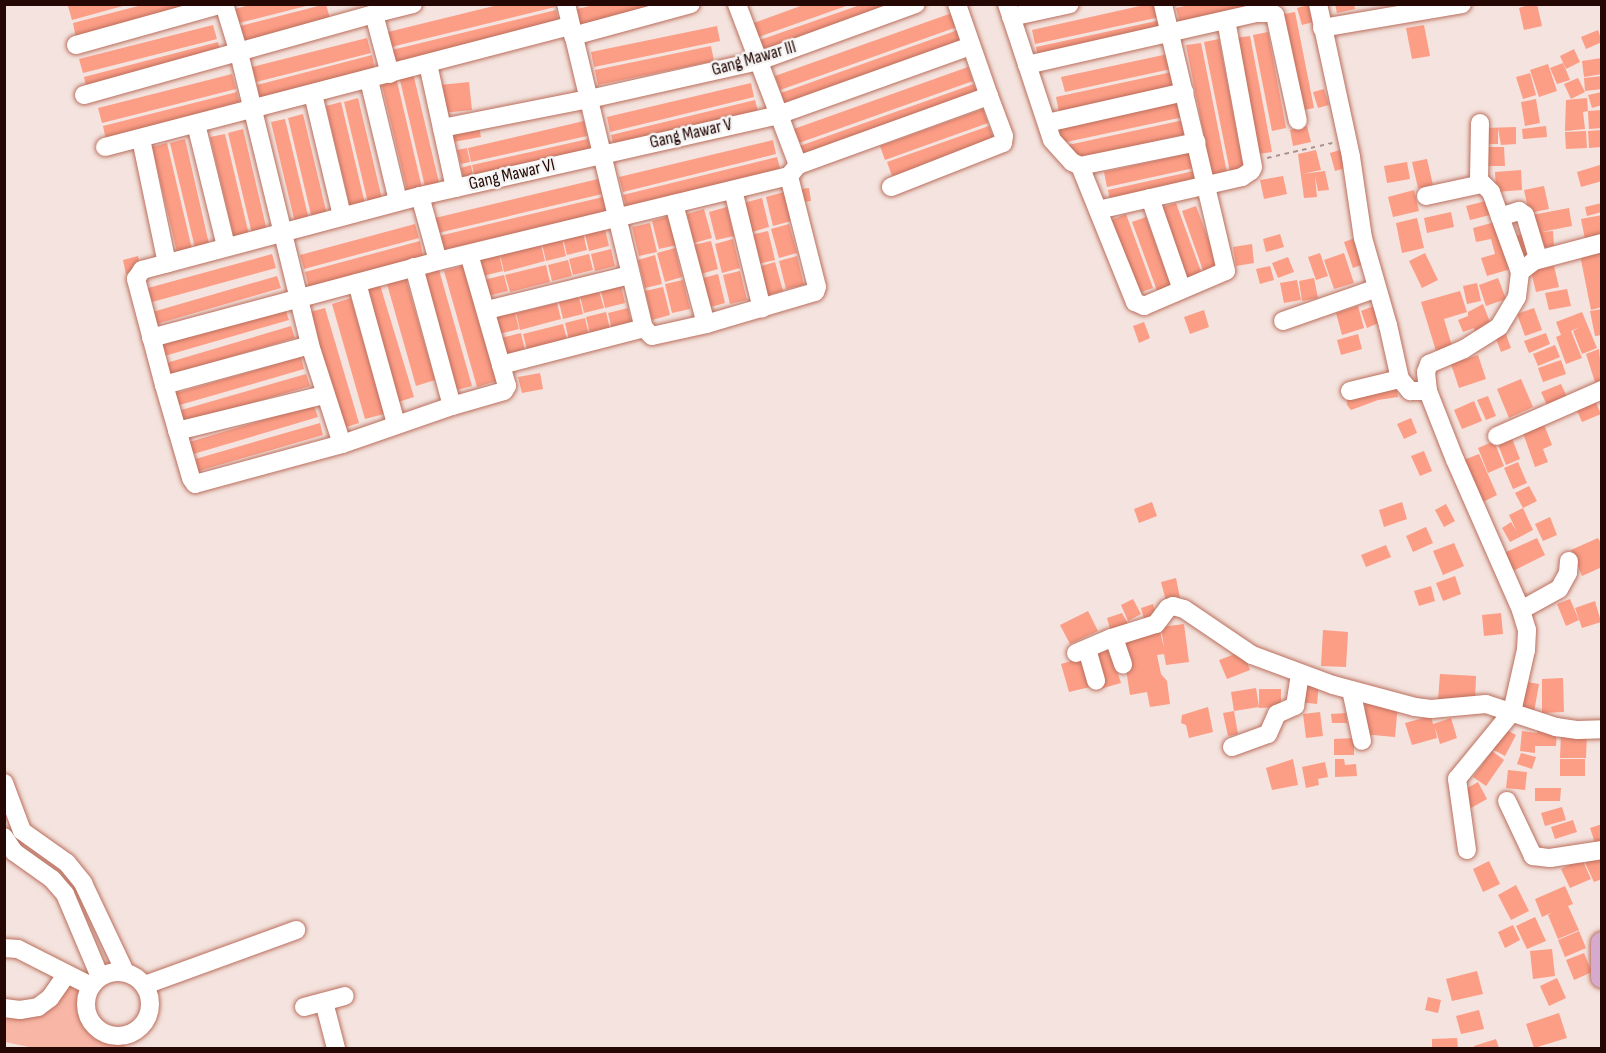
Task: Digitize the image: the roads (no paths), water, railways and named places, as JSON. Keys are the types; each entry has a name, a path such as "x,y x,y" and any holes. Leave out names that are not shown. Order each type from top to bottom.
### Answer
{"main road":[{"path":"1602,943 1602,978"}],"street":[{"path":"76,45 223,4 239,53 310,345 324,395 342,444"},
{"path":"84,95 239,53 378,10 414,4"},
{"path":"566,4 644,328 654,337 762,309 813,293 817,289 793,171 778,115 737,4"},
{"path":"105,147 428,64 691,4"},
{"name":"Gang Mawar III","path":"442,128 589,99 759,61 916,4"},
{"path":"891,187 1003,143 1004,136 957,4"},
{"path":"1070,4 1009,11 1052,140 1072,162 1080,166 1197,142"},
{"path":"1080,166 1135,303 1144,306 1223,273 1226,269 1163,4"},
{"path":"1318,4 1346,140 1363,238 1375,288 1415,388 1455,460 1521,610 1527,630 1526,650 1509,710 1457,778 1467,850"},
{"path":"1322,28 1462,4"},
{"path":"378,10 390,74"},
{"path":"1027,65 1266,12 1275,15 1298,121"},
{"path":"1098,210 1245,176 1251,171 1252,162 1226,20"},
{"name":"Gang Mawar V","path":"603,154 778,115 971,46"},
{"path":"428,64 455,188"},
{"path":"369,80 398,201"},
{"path":"1047,123 1185,92"},
{"path":"313,94 342,216"},
{"path":"470,254 507,386 504,391 396,424 342,444 198,486 191,478 151,338 414,267 617,216 733,190 793,171 989,96"},
{"path":"1415,388 1429,364 1464,349 1499,327 1517,297 1520,272 1491,192 1482,184 1479,175 1480,123"},
{"path":"196,124 226,246"},
{"path":"141,139 167,263"},
{"name":"Gang Mawar VI","path":"151,338 137,274 142,270 398,201 603,154"},
{"path":"1426,196 1482,184"},
{"path":"733,190 762,309"},
{"path":"420,196 438,261"},
{"path":"1150,198 1182,290"},
{"path":"674,204 706,324"},
{"path":"1500,217 1519,211 1527,217 1538,258"},
{"path":"1520,272 1538,258 1602,243"},
{"path":"414,267 452,406"},
{"path":"486,310 630,275"},
{"path":"357,283 396,424"},
{"path":"1283,321 1375,288"},
{"path":"501,365 644,328"},
{"path":"164,385 310,345"},
{"path":"1350,391 1415,388"},
{"path":"1497,436 1602,390"},
{"path":"177,431 324,395"},
{"path":"1521,610 1560,589 1568,573 1569,561"},
{"path":"1096,681 1082,651 1156,624 1168,608 1173,606 1184,609 1252,655 1351,690 1423,708 1486,704 1556,727 1578,730 1602,729"},
{"path":"1114,638 1123,664"},
{"path":"1232,747 1268,734 1277,714 1295,706 1300,673"},
{"path":"1351,690 1362,741"},
{"path":"4,783 22,831 67,863 83,883 125,972"},
{"path":"1507,801 1536,858 1602,850"},
{"path":"4,837 14,852 52,879 65,894 96,982"},
{"path":"145,985 296,930"},
{"path":"4,948 18,948 68,974 96,982"},
{"path":"112,972 125,972 136,977 145,985 150,996 148,1014 130,1042 109,1034 93,1023 86,1005 96,982 112,972"},
{"path":"4,1008 20,1010 38,1007 50,998 68,974"},
{"path":"304,1007 345,996"},
{"path":"324,1002 336,1048"}]}
